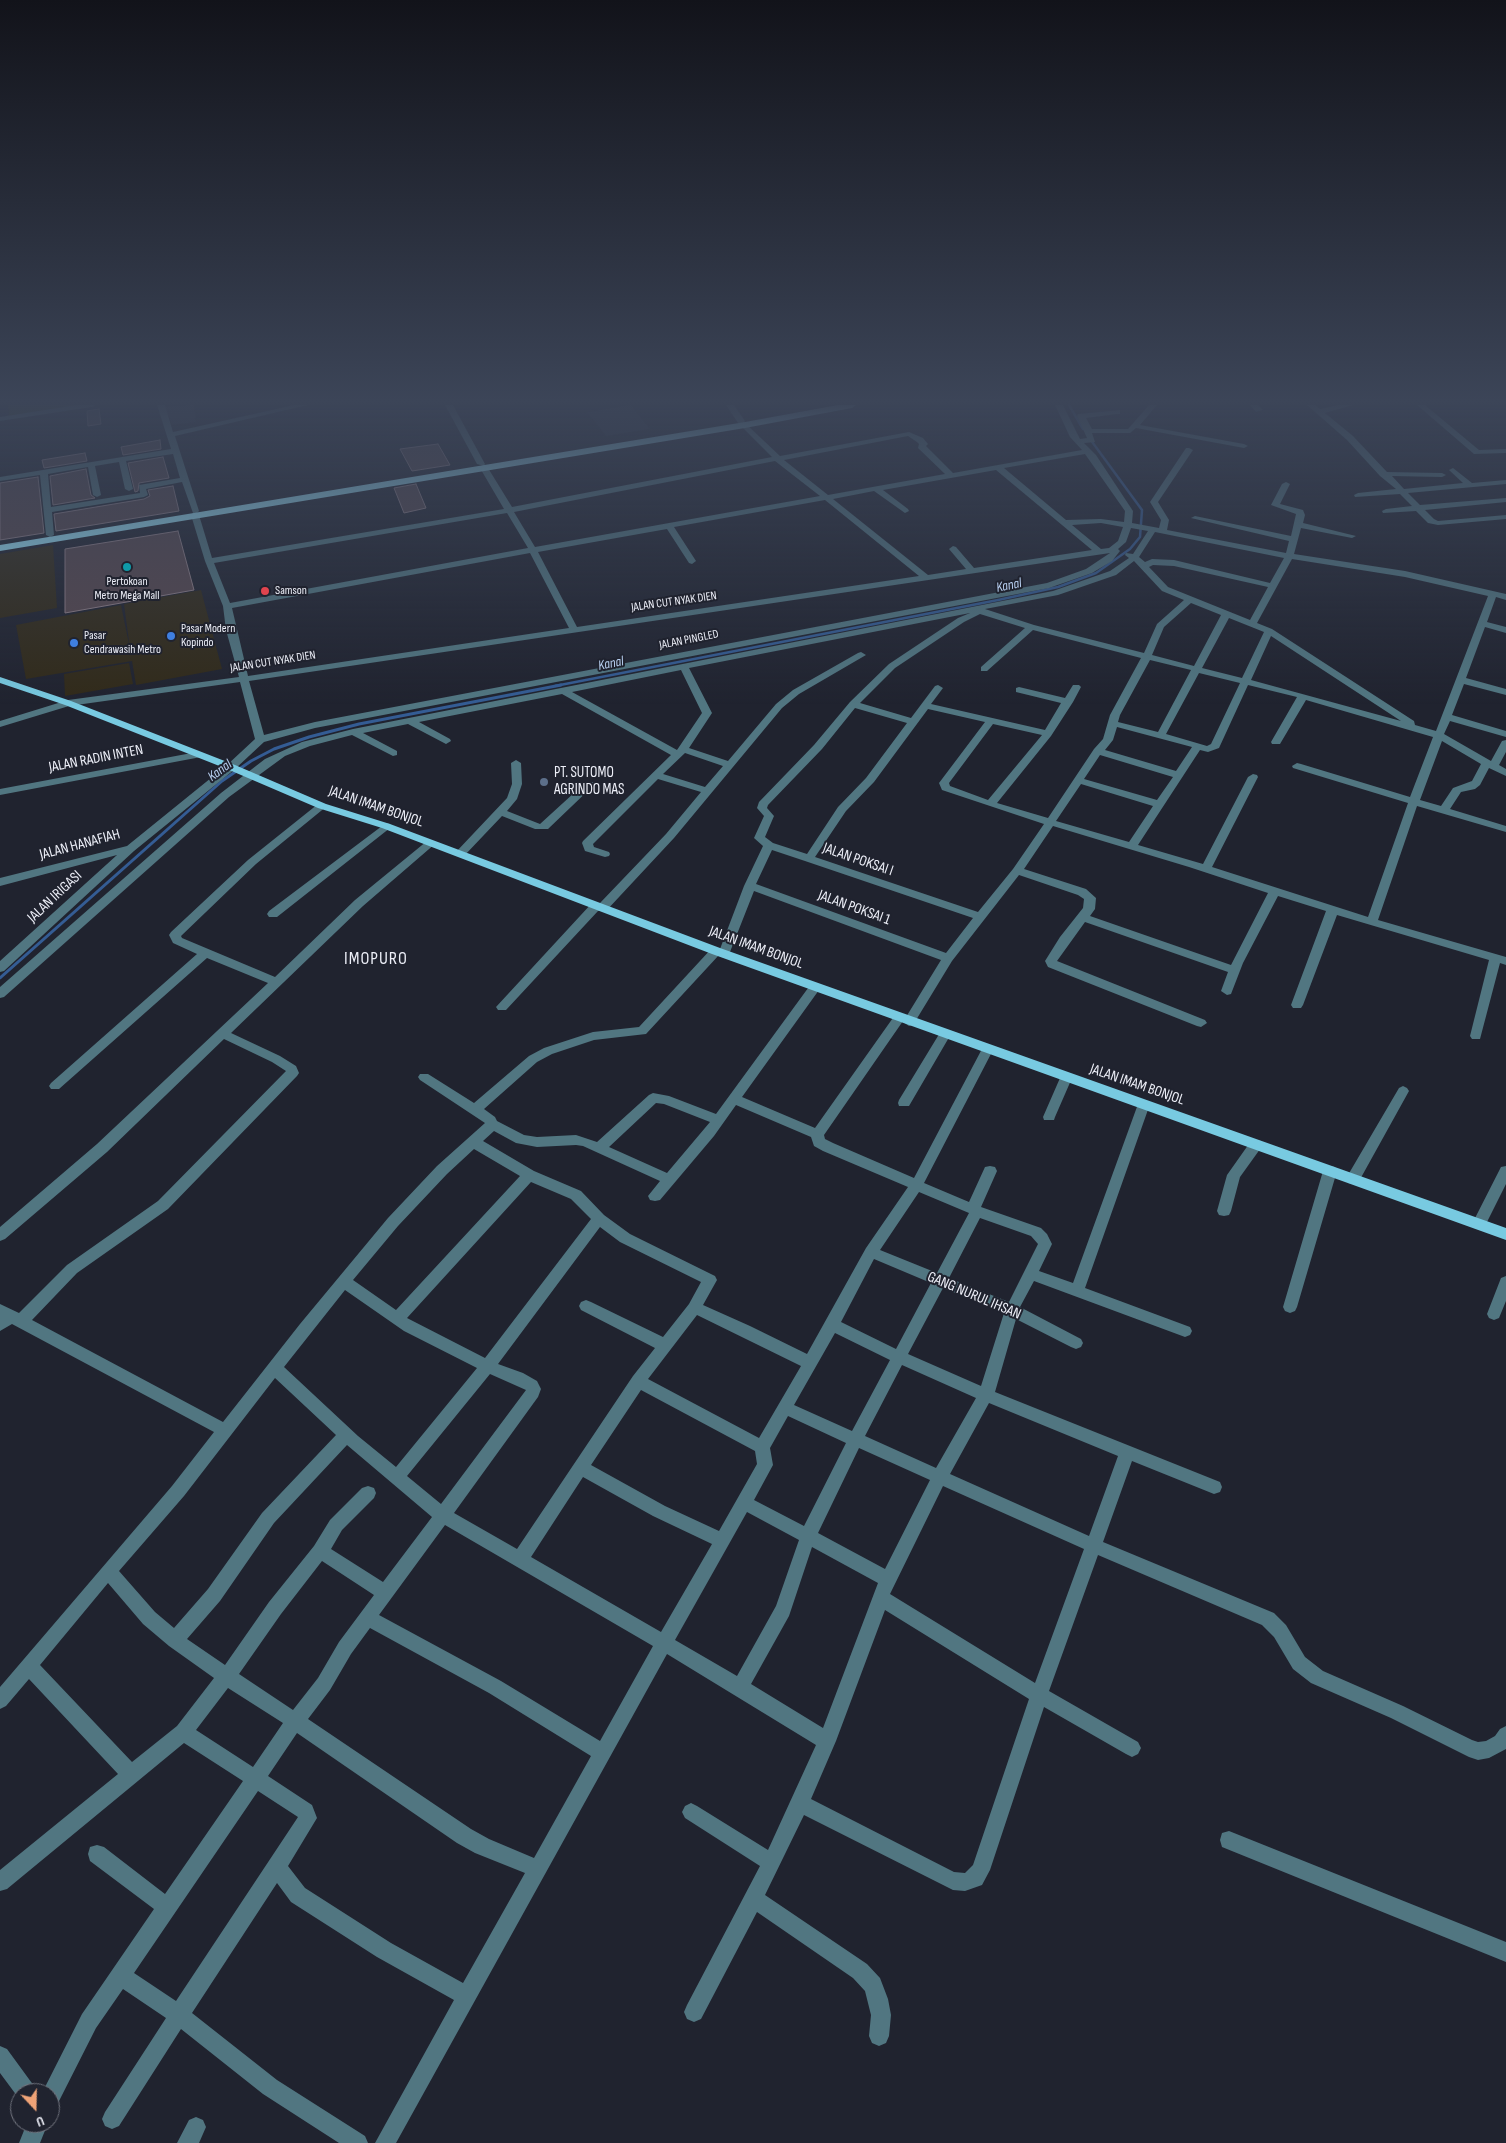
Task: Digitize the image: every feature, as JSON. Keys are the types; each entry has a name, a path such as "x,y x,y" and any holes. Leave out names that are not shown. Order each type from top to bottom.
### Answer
{"highway":[{"path":"0,543 245,505"},
{"path":"0,548 195,513"}],"main road":[{"name":"JALAN IMAM BONJOL","path":"0,680 68,703 231,767 322,806 386,826 904,1020 1506,1234"}],"street":[{"path":"48,506 52,505"},
{"path":"48,506 57,505"},
{"path":"193,505 209,561 226,606 260,740"},
{"path":"507,505 533,550 574,629"},
{"path":"209,561 536,505"},
{"path":"226,606 783,505"},
{"path":"837,505 925,577"},
{"path":"897,505 905,511"},
{"path":"1043,505 1099,552"},
{"path":"1125,505 1131,525 1116,551 1134,557 1165,589 1269,631 1409,721 1416,728"},
{"path":"1156,505 1165,520 1163,531"},
{"path":"1252,624 1289,556 1298,525 1300,513 1275,505"},
{"path":"1414,505 1435,523 1503,517"},
{"path":"1386,511 1450,505"},
{"path":"1487,505 1503,517"},
{"path":"48,506 50,535"},
{"path":"1195,518 1294,539"},
{"path":"1064,523 1093,520 1149,528 1289,556 1405,574 1506,597"},
{"path":"1298,525 1352,536"},
{"path":"669,526 692,561"},
{"path":"0,994 134,873 249,775 281,754 306,744 353,732 976,610 1076,587 1113,573 1134,557 1149,528"},
{"path":"953,549 971,570"},
{"name":"JALAN CUT NYAK DIEN","path":"0,724 68,703 245,679 971,570 1116,551"},
{"name":"JALAN PINGLED","path":"260,740 314,725 1049,585 1089,571 1116,551"},
{"path":"1144,566 1152,562 1174,563 1273,586"},
{"path":"1372,922 1414,802 1493,594"},
{"path":"817,1134 904,1020 948,958 982,918 1017,871 1112,733 1112,723 1118,708 1147,656 1160,626 1190,599"},
{"path":"976,610 1031,627 1303,696 1416,728 1440,736 1490,766 1506,773"},
{"path":"475,1110 504,1082 548,1051 593,1036 642,1031 720,952 769,845 759,838 768,816 762,808 763,804 818,747 852,704 892,666 976,610"},
{"path":"1160,735 1226,613"},
{"path":"1482,624 1506,630"},
{"path":"984,669 1031,627"},
{"path":"1112,723 1208,749 1215,746 1269,631"},
{"path":"502,1007 670,836 763,724 790,697 861,655"},
{"path":"605,854 589,848 587,843 658,776 680,752 706,718 707,713 684,667"},
{"path":"1460,680 1506,692"},
{"path":"990,804 1048,734 1076,687"},
{"path":"809,859 842,809 870,780 938,688"},
{"path":"1019,690 1068,702"},
{"path":"564,691 680,752 730,765"},
{"path":"1276,742 1303,696"},
{"path":"852,704 913,722"},
{"path":"925,705 1048,734"},
{"path":"1447,717 1506,734"},
{"path":"991,720 944,785 951,791 1500,960 1476,1036"},
{"path":"410,721 446,741"},
{"path":"353,732 393,753"},
{"name":"JALAN HANAFIAH","path":"0,882 131,848 231,767 260,740"},
{"path":"1443,811 1457,790 1462,787 1473,786 1476,783 1506,743"},
{"path":"1131,847 1198,746"},
{"path":"1098,751 1178,775"},
{"name":"JALAN RADIN INTEN","path":"0,792 197,755"},
{"path":"460,854 512,799 515,792 516,764"},
{"path":"1297,766 1506,829"},
{"path":"658,776 707,791"},
{"path":"1206,869 1252,778"},
{"path":"1078,780 1159,804"},
{"path":"501,812 539,827 544,827 590,784"},
{"path":"277,982 178,941 175,935 252,862 322,806"},
{"path":"273,914 386,826"},
{"path":"0,1235 102,1148 359,903 432,844"},
{"name":"JALAN POKSAI I","path":"769,845 982,918"},
{"name":"JALAN IRIGASI","path":"0,968 131,848"},
{"path":"1017,871 1088,895 1091,901 1089,909 1064,940 1052,964 1201,1023"},
{"name":"JALAN POKSAI 1","path":"750,886 948,958"},
{"path":"1227,990 1234,970 1275,890"},
{"path":"1297,1005 1333,909"},
{"path":"1082,917 1234,970"},
{"path":"55,1086 205,953"},
{"path":"655,1196 667,1179 694,1151 718,1120 815,987"},
{"path":"223,1034 276,1059 292,1069 293,1073 163,1205 72,1269 8,1318 226,1431"},
{"path":"904,1104 945,1034"},
{"path":"385,2143 663,1645 745,1503 765,1465 762,1447 832,1325 871,1252 916,1186 987,1050"},
{"path":"424,1077 488,1118 492,1124 521,1139 537,1142 576,1140 599,1148 648,1172 667,1179"},
{"path":"1049,1117 1066,1078"},
{"path":"1354,1179 1403,1091"},
{"path":"599,1148 653,1098 665,1099 718,1120"},
{"path":"733,1099 817,1134"},
{"path":"1077,1291 1144,1104"},
{"path":"0,1700 178,1491 343,1281 442,1170 492,1124"},
{"path":"694,2012 754,1899 800,1803 826,1741 888,1579 939,1478 986,1395 1012,1310 1045,1244 1036,1232 916,1186 828,1147 819,1142 817,1134"},
{"path":"473,1142 529,1175 576,1195 599,1219 625,1238 709,1278 710,1282 694,1308 638,1381 520,1559"},
{"path":"1224,1211 1234,1175 1256,1145"},
{"path":"740,1687 782,1610 808,1536 855,1440 940,1282 975,1210 990,1171"},
{"path":"1290,1307 1330,1171"},
{"path":"1479,1224 1506,1172"},
{"path":"397,1318 529,1175"},
{"path":"396,1478 487,1366 599,1219"},
{"name":"GANG NURUL IHSAN","path":"871,1252 1012,1310 1076,1343"},
{"path":"1029,1273 1184,1331"},
{"path":"58,2083 89,2021 295,1721 324,1684 345,1648 534,1389 518,1378 487,1366 408,1327 343,1281"},
{"path":"1494,1314 1506,1282"},
{"path":"586,1306 664,1345"},
{"path":"694,1308 712,1314 810,1363"},
{"path":"832,1325 986,1395 1214,1487"},
{"path":"274,1368 347,1435 442,1516 520,1559 663,1645 740,1687 826,1741"},
{"path":"638,1381 762,1447"},
{"path":"785,1408 939,1478 1271,1622 1299,1663 1317,1677 1397,1712 1474,1749 1489,1749 1501,1742 1506,1735"},
{"path":"175,1640 214,1595 268,1518 347,1435"},
{"path":"800,1803 936,1874 953,1881 965,1882 974,1878 981,1870 1039,1695 1127,1453"},
{"path":"582,1468 659,1511 724,1541"},
{"path":"0,1882 183,1732 320,1550 336,1525 368,1493"},
{"path":"745,1503 888,1579"},
{"path":"320,1550 385,1593"},
{"path":"109,1572 149,1618 175,1640 226,1676 464,1836 482,1846 537,1869"},
{"path":"881,1598 1039,1695 1132,1748"},
{"path":"367,1618 495,1687 603,1754"},
{"path":"29,1666 130,1774"},
{"path":"112,2119 227,1940 278,1867 308,1818 306,1811 183,1732"},
{"path":"691,1812 772,1863"},
{"path":"1229,1840 1506,1952"},
{"path":"97,1854 168,1908"},
{"path":"278,1867 298,1895 384,1950 467,1996"},
{"path":"754,1899 860,1971 873,1984 881,2015 879,2036"},
{"path":"121,1976 179,2014 270,2088 358,2143"},
{"path":"0,2056 20,2083"}],"shaded area":[{"path":"53,545 57,608 0,618 0,554"},
{"path":"201,590 222,669 136,685 132,661 26,679 16,625 121,605 130,649 124,604"},
{"path":"129,663 133,684 65,696 64,674"}],"building":[{"path":"0,505 41,505 44,533 0,540"},
{"path":"108,505 178,505 179,511 56,531 54,514"},
{"path":"401,505 425,505 426,508 404,513"},
{"name":"Pertokoan Metro Mega Mall","path":"178,531 194,590 65,613 65,549"}],"waterway":[{"name":"Kanal","path":"555,686 1058,587 1096,573 1130,549 1140,537 1142,510 1138,505"},
{"name":"Kanal","path":"0,978 222,781 251,761 274,749 309,737 359,724 561,685"}],"place":[{"name":"Pertokoan Metro Mega Mall","path":"127,567"},
{"name":"Samson","path":"265,591"},
{"name":"Pasar Modern Kopindo","path":"171,636"},
{"name":"Pasar Cendrawasih Metro","path":"74,643"},
{"name":"PT. SUTOMO AGRINDO MAS","path":"544,782"}],"district":[{"name":"IMOPURO","path":"376,959"}]}
